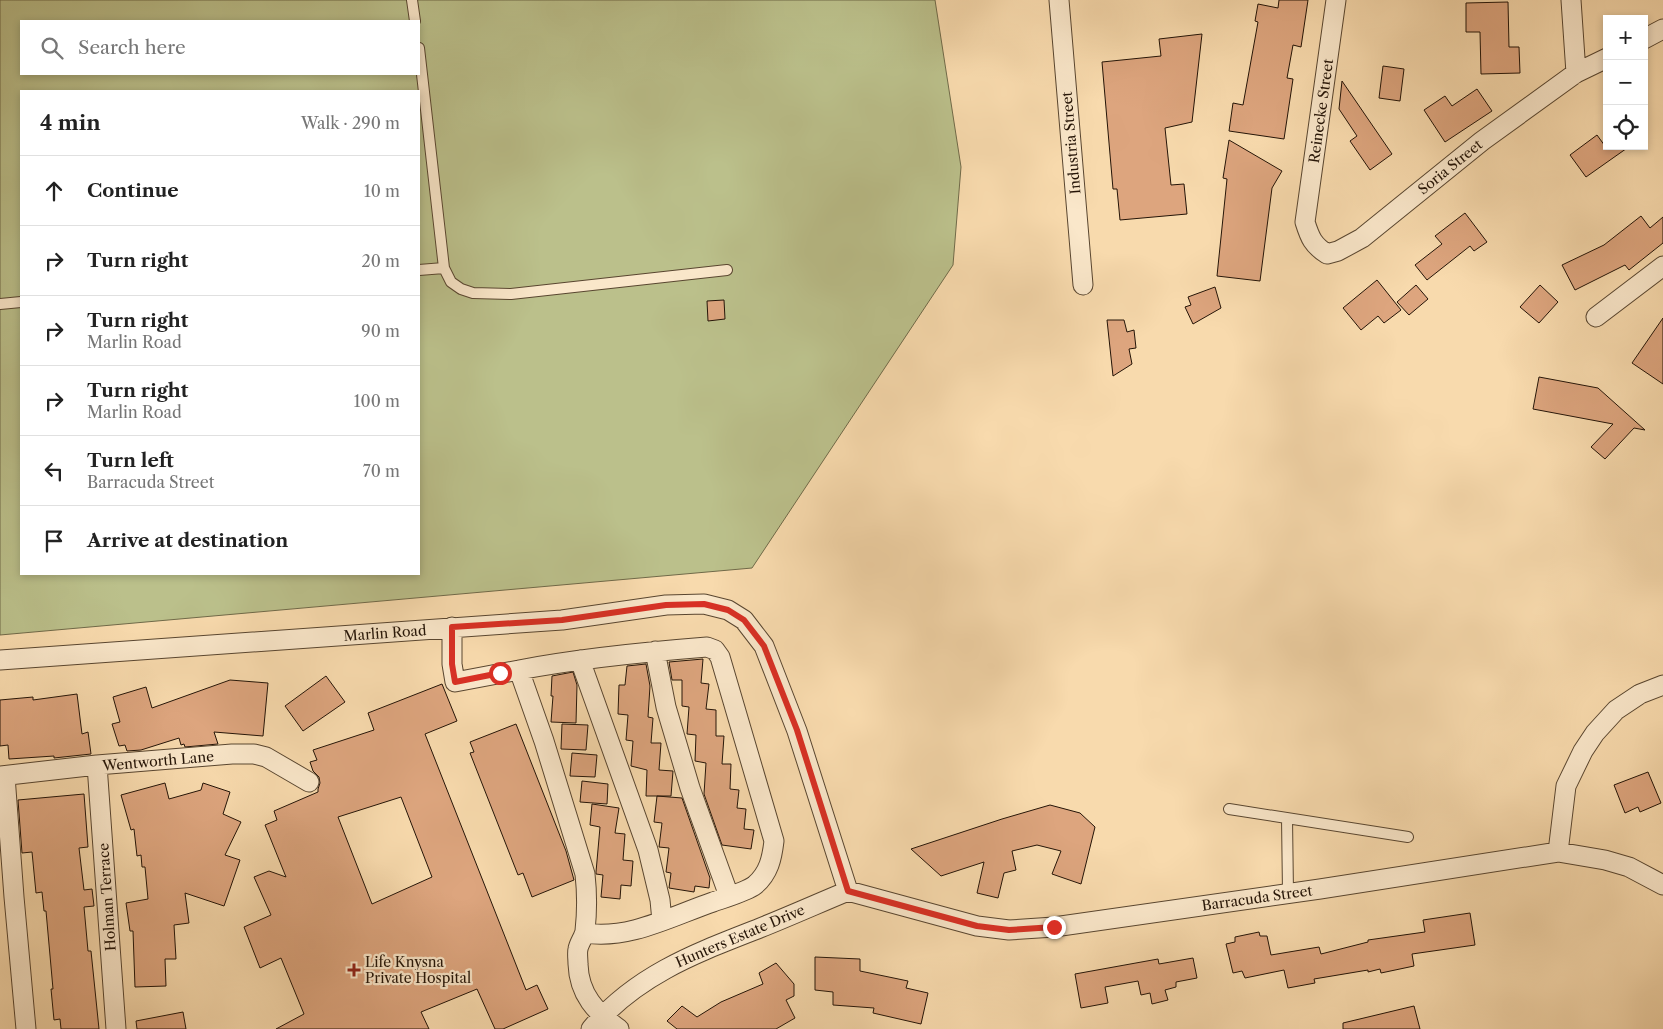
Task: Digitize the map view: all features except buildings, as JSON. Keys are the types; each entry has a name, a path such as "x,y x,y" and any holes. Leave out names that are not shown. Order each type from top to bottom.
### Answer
{"street":[{"name":"Industria Street","path":"1059,0 1083,285"},
{"name":"Reinecke Street","path":"1305,222 1336,0"},
{"path":"1571,0 1576,73"},
{"path":"1648,37 1663,29"},
{"name":"Soria Street","path":"1305,222 1310,239 1318,248 1327,254 1338,252 1362,238 1482,140 1576,73 1603,60"},
{"path":"1596,317 1663,266"},
{"name":"Marlin Road","path":"0,660 562,620 666,605 704,604 728,610 744,620 764,646 790,714 848,891"},
{"path":"452,627 452,664 455,682 580,660 655,651 707,647 715,650 720,657 774,841 772,857 766,874 754,886 662,921 629,931 597,935 585,933"},
{"path":"655,651 666,707 690,788 729,896"},
{"path":"580,660 648,850 660,900 662,921"},
{"path":"519,670 544,740 585,874 585,933 577,949 578,973 596,1023 619,1029"},
{"path":"1558,852 1566,786 1583,751 1595,733 1616,710 1640,694 1663,686"},
{"name":"Wentworth Lane","path":"2,776 97,765 232,754 254,754 266,756 310,782"},
{"name":"Holman Terrace","path":"97,765 116,1029"},
{"path":"2,776 7,897 26,1029"},
{"name":"Barracuda Street","path":"848,891 977,926 1009,930 1054,927 1558,852 1621,864 1663,885"},
{"name":"Hunters Estate Drive","path":"596,1023 624,996 659,972 695,953 848,891"}],"lane":[{"path":"412,0 415,20"},
{"path":"420,57 444,268 451,282 461,289 473,293 510,294 726,270"},
{"path":"420,270 444,268"},
{"path":"0,304 20,302"},
{"path":"1230,809 1408,837"},
{"path":"1287,818 1288,893"}],"green space":[{"path":"0,0 935,0 961,167 953,265 752,568 0,635"}],"place":[{"name":"Life Knysna Private Hospital","path":"354,970"}],"route":[{"path":"500,673 455,682 452,664 452,627 562,620 666,605 704,604 728,610 744,620 764,646 797,730 848,891 977,926 1009,930 1054,927"}]}
